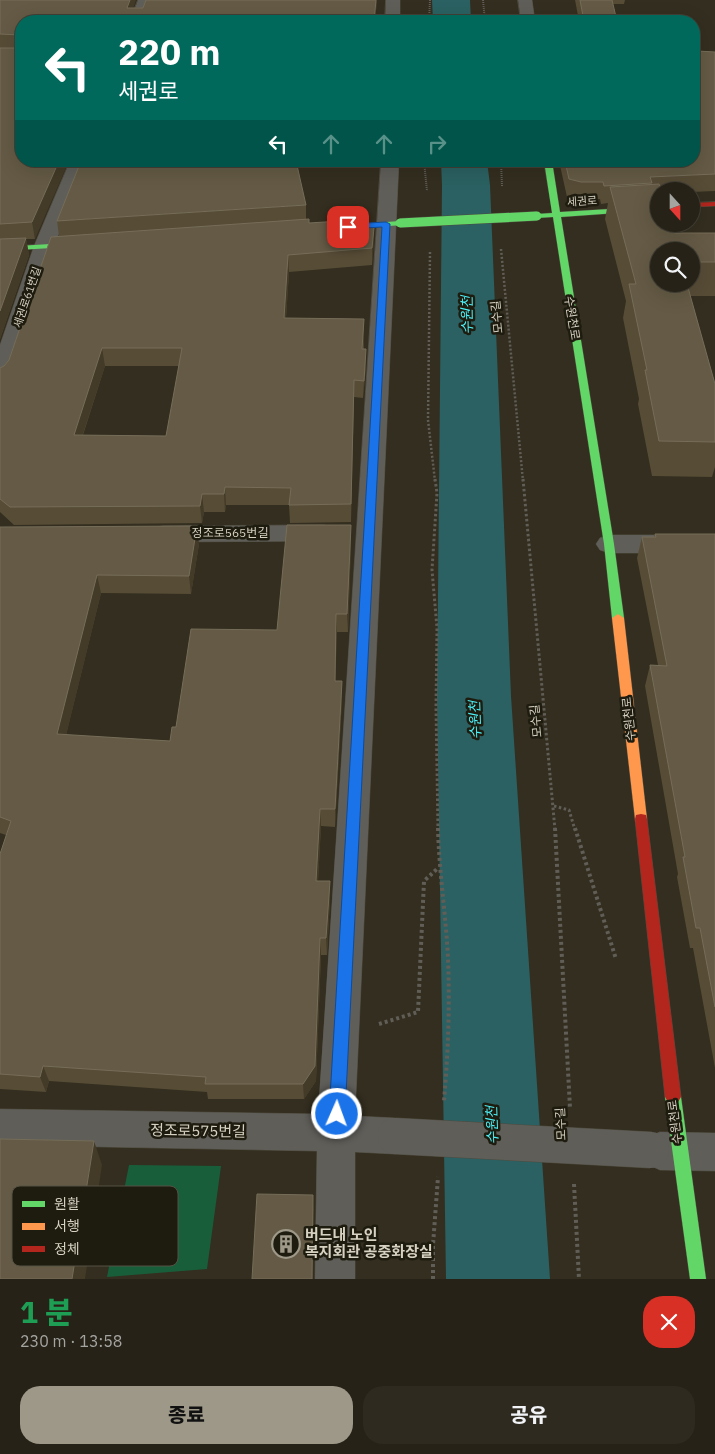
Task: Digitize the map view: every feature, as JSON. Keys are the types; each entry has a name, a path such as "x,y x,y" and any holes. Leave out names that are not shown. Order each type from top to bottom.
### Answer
{"street":[{"path":"139,15 145,0"},
{"path":"393,0 393,15"},
{"path":"525,0 527,15"},
{"name":"세권로61번길","path":"0,377 44,246 77,167"},
{"path":"335,1279 336,1133 340,1036 370,532 393,224 390,167"},
{"name":"수원천로","path":"549,167 610,544 665,1151 698,1279"},
{"path":"700,205 715,204"},
{"name":"세권로","path":"393,224 650,209"},
{"path":"317,228 393,224"},
{"path":"0,249 93,243"},
{"name":"정조로565번길","path":"136,534 370,532"},
{"path":"610,544 715,544"},
{"name":"정조로575번길","path":"0,1127 336,1133 665,1151 715,1152"}],"path":[{"path":"429,15 430,0"},
{"path":"483,0 484,15"},
{"path":"425,167 428,200"},
{"path":"501,167 502,195"},
{"name":"모수길","path":"502,242 502,260 554,806 570,1111"},
{"path":"430,245 428,420 437,494 432,570 437,628 436,716 439,867 448,960 447,1069 444,1108"},
{"path":"554,806 569,810 617,960"},
{"path":"340,1036 418,1012 424,881 439,867"},
{"path":"433,1279 433,1245 439,1167"},
{"path":"574,1180 579,1279"}],"green space":[{"path":"129,1165 221,1166 207,1269 107,1277 109,1266 178,1266 178,1186 125,1186"}],"building":[{"path":"0,0 130,0 127,8 143,8 146,0 376,0 375,15 15,15 15,35 0,34"},
{"path":"580,0 612,0 616,15 583,15"},
{"path":"0,48 15,48 15,167 56,167 32,222 0,224"},
{"path":"700,51 715,52 715,174 650,177 652,182 650,183 604,186 603,182 581,182 569,179 566,167 700,167"},
{"path":"79,167 297,167 306,205 57,221"},
{"path":"650,185 650,232 715,233 715,262 700,262 700,242 650,242 650,292 689,292 715,384 715,442 659,441 645,370 647,370 629,284 636,284 610,187"},
{"path":"309,219 309,223 356,220 374,228 372,248 288,255 284,318 364,319 362,349 366,349 364,381 354,380 351,504 289,505 291,488 225,487 224,494 202,494 200,506 10,507 0,499 0,368 9,360 51,237","holes":["102,348 182,348 166,436 74,435"]},
{"path":"26,238 0,311 0,239"},
{"path":"287,525 351,525 347,614 336,614 335,681 342,681 335,809 320,809 316,881 330,881 326,938 320,938 315,1066 303,1084 205,1084 206,1077 43,1066 40,1077 0,1074 0,854 11,821 0,817 0,527 197,526 189,576 97,575 57,734 170,741 172,727 176,727 191,629 277,630"},
{"path":"655,534 715,534 715,1007 700,928 696,928 650,665 667,666 642,537 656,537"},
{"path":"0,1139 94,1141 87,1186 12,1186 12,1266 74,1266 72,1279 0,1279"},
{"name":"버드내 노인 복지회관 공중화장실","path":"257,1194 313,1195 312,1279 252,1279"}],"waterway":[{"name":"수원천","path":"451,0 452,15"},
{"name":"수원천","path":"464,167 474,696 498,1279"}],"traffic: fast":[{"path":"549,167 609,544 618,618"},
{"path":"537,216 650,209"},
{"path":"400,223 537,216"},
{"path":"332,228 400,223"},
{"path":"0,249 84,244"},
{"path":"673,1097 698,1279"}],"traffic: slow":[{"path":"618,618 641,819"}],"traffic: jam":[{"path":"700,205 715,204"},
{"path":"641,819 673,1097"}],"place":[{"name":"버드내 노인 복지회관 공중화장실","path":"286,1244"}],"route":[{"path":"337,1114 386,224 348,227"}]}
